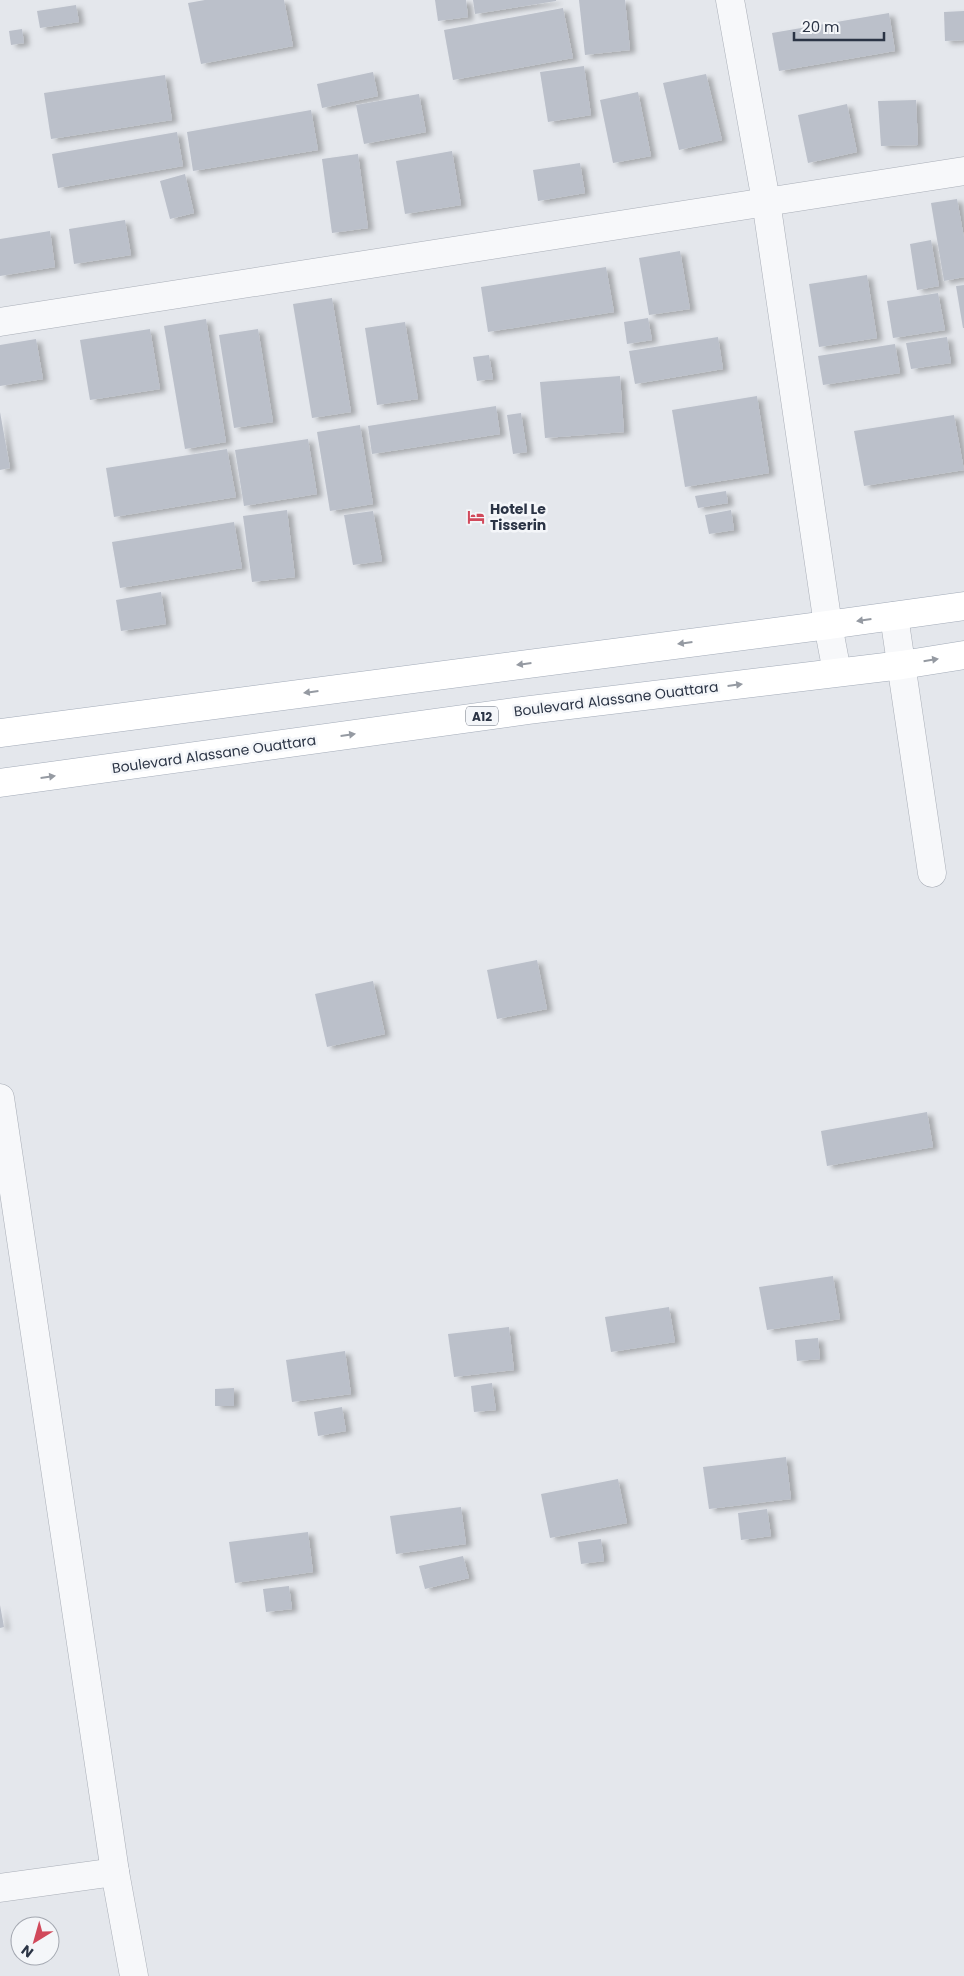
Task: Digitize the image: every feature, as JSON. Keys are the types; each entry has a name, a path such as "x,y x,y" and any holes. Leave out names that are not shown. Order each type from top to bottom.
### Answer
{"main road":[{"path":"0,733 964,606"},
{"name":"Boulevard Alassane Ouattara","path":"0,784 529,710 964,655"}],"street":[{"path":"730,0 766,201 836,672"},
{"path":"0,322 964,171"},
{"path":"894,616 932,873"},
{"path":"0,1098 114,1872 134,1976"},
{"path":"0,1888 114,1872"}],"building":[{"path":"205,0 284,0 293,46 201,64 188,3"},
{"path":"435,0 466,0 468,17 438,21"},
{"path":"473,0 556,0 556,1 475,14"},
{"path":"579,0 625,0 630,50 585,55"},
{"path":"76,5 79,22 40,28 37,11"},
{"path":"563,8 573,58 453,80 444,30"},
{"path":"964,11 964,40 945,41 944,12"},
{"path":"889,13 895,51 779,71 772,33"},
{"path":"22,29 24,43 11,45 9,31"},
{"path":"584,66 591,115 548,122 540,72"},
{"path":"373,72 378,96 322,108 317,84"},
{"path":"706,74 722,140 679,150 663,83"},
{"path":"165,75 172,120 51,139 44,93"},
{"path":"638,92 651,156 613,163 600,100"},
{"path":"419,94 426,132 364,144 356,105"},
{"path":"916,100 918,145 881,146 878,101"},
{"path":"847,104 857,152 808,163 798,115"},
{"path":"311,110 318,150 193,171 187,132"},
{"path":"177,132 183,166 58,188 52,154"},
{"path":"452,151 461,205 405,214 396,161"},
{"path":"358,154 368,228 332,233 322,159"},
{"path":"580,163 585,193 538,201 533,170"},
{"path":"185,174 194,213 170,219 160,181"},
{"path":"957,199 964,238 964,277 944,281 931,203"},
{"path":"125,220 131,255 74,264 69,229"},
{"path":"50,231 55,267 0,276 0,239"},
{"path":"931,240 939,286 917,290 910,244"},
{"path":"680,251 690,309 649,315 639,258"},
{"path":"606,267 614,312 488,332 481,287"},
{"path":"867,275 877,338 819,347 809,284"},
{"path":"964,285 964,328 963,328 956,286"},
{"path":"938,293 945,330 893,338 887,301"},
{"path":"332,298 351,412 312,418 293,304"},
{"path":"648,318 652,340 627,344 624,322"},
{"path":"206,319 226,442 185,449 164,326"},
{"path":"405,322 418,399 377,405 365,328"},
{"path":"150,329 160,389 90,400 80,340"},
{"path":"258,329 273,422 234,428 219,335"},
{"path":"718,337 723,369 635,384 629,351"},
{"path":"947,337 951,363 911,369 906,343"},
{"path":"36,339 43,379 0,386 0,345"},
{"path":"895,344 900,373 823,385 818,356"},
{"path":"489,355 493,379 477,381 473,357"},
{"path":"620,376 624,432 545,438 540,382"},
{"path":"757,396 769,473 685,487 672,410"},
{"path":"496,406 500,434 372,454 368,426"},
{"path":"0,412 10,468 0,470"},
{"path":"521,413 527,452 513,454 507,415"},
{"path":"954,415 964,470 864,486 854,431"},
{"path":"360,425 373,504 330,511 317,432"},
{"path":"308,439 317,494 244,506 235,450"},
{"path":"227,449 236,497 114,517 106,468"},
{"path":"726,491 728,503 698,508 695,496"},
{"path":"287,510 295,577 252,582 243,516"},
{"path":"731,510 734,530 709,534 705,515"},
{"path":"373,511 382,561 353,565 344,515"},
{"path":"234,522 242,568 120,588 112,542"},
{"path":"161,592 166,624 121,631 116,600"},
{"path":"537,960 547,1009 497,1019 487,970"},
{"path":"373,981 385,1034 327,1047 315,994"},
{"path":"927,1112 933,1147 827,1166 821,1131"},
{"path":"833,1276 840,1319 767,1330 759,1287"},
{"path":"669,1307 675,1342 611,1352 605,1317"},
{"path":"509,1327 514,1370 454,1377 448,1334"},
{"path":"818,1338 820,1359 797,1361 795,1340"},
{"path":"345,1351 351,1394 292,1402 286,1360"},
{"path":"492,1383 496,1410 474,1412 471,1386"},
{"path":"234,1388 234,1406 215,1406 215,1389"},
{"path":"342,1407 346,1431 318,1436 314,1412"},
{"path":"786,1457 791,1499 709,1509 703,1467"},
{"path":"618,1479 627,1523 550,1538 541,1494"},
{"path":"461,1507 466,1544 396,1554 390,1516"},
{"path":"767,1509 771,1536 741,1540 738,1513"},
{"path":"308,1532 313,1572 235,1583 229,1542"},
{"path":"601,1539 604,1561 581,1564 578,1542"},
{"path":"463,1556 469,1578 425,1589 419,1566"},
{"path":"289,1586 292,1609 266,1612 263,1589"},
{"path":"0,1605 4,1627 0,1628"}],"place":[{"name":"Hotel Le Tisserin","path":"476,517"}]}
